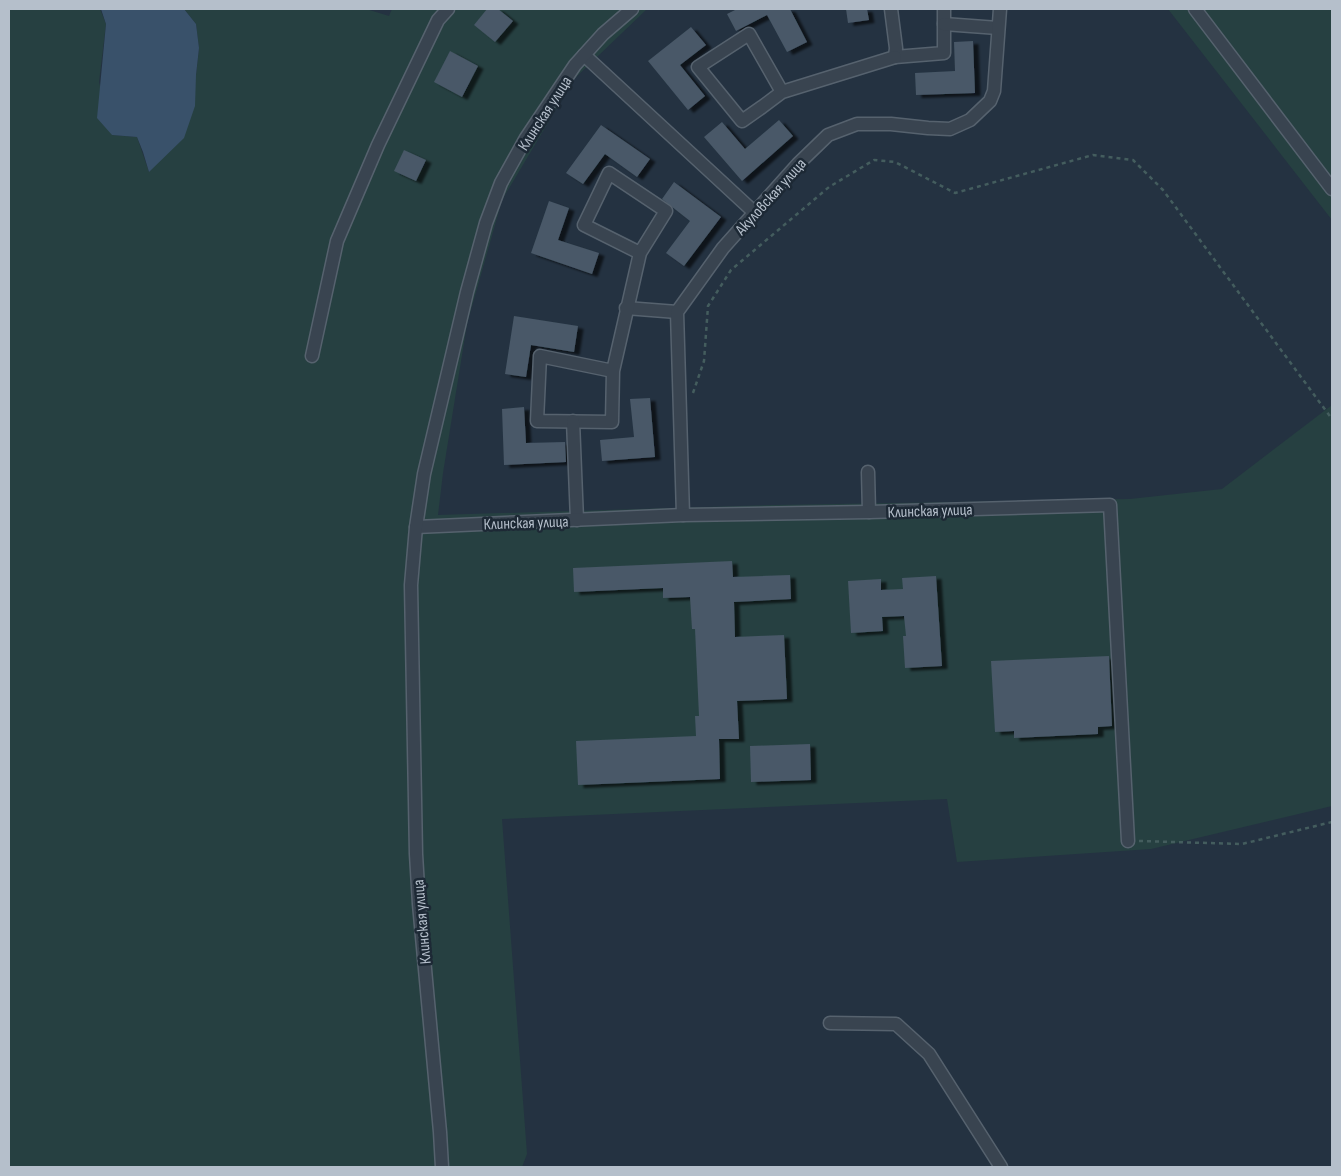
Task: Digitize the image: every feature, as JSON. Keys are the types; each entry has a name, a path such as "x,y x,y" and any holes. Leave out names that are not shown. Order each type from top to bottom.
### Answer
{"street":[{"path":"312,356 338,241 378,144 438,20 448,9"},
{"name":"Клинская улица","path":"442,1167 416,854 411,585 416,527 424,474 467,292 486,222 500,183 526,138 575,65 603,34 632,9"},
{"path":"891,9 896,57"},
{"path":"782,92 749,34 698,68 742,121 782,92 896,57 944,54 944,9"},
{"name":"Акуловская улица","path":"677,312 723,248 798,164 828,135 857,124 892,124 950,129 970,120 990,100 994,91 1000,9"},
{"path":"1195,9 1332,189"},
{"path":"944,24 998,28"},
{"path":"584,55 754,212"},
{"path":"613,371 540,356 536,421 612,422 613,371 640,253 666,211 608,173 584,225 640,253"},
{"path":"626,308 677,312 683,515"},
{"path":"573,421 577,520"},
{"path":"868,472 870,512"},
{"name":"Клинская улица","path":"416,527 683,515 1110,505 1128,840"},
{"path":"830,1024 896,1024 929,1054 1001,1167"}],"path":[{"path":"692,394 704,361 708,306 731,270 829,187 874,160 895,162 955,193 1093,155 1133,160 1163,190 1332,419"},
{"path":"1128,840 1242,844 1332,822"}],"green space":[{"path":"9,9 100,9 106,24 99,82 112,135 137,137 149,172 196,75 199,48 196,24 184,9 366,9 389,16 392,9 647,9 574,79 502,200 467,324 438,515 773,505 1130,499 1222,489 1332,405 1332,806 1151,849 957,862 947,799 502,819 527,1154 522,1167 9,1167"},
{"path":"1168,9 1332,9 1332,220"}],"water":[{"path":"101,9 184,9 196,24 199,48 195,106 184,138 149,172 137,137 112,135 97,118 106,24"}],"building":[{"path":"487,9 498,9 513,21 495,42 474,25"},
{"path":"737,9 790,9 807,42 787,52 767,15 736,31 727,14"},
{"path":"846,9 867,9 869,20 848,23"},
{"path":"691,27 706,45 680,65 705,96 688,110 648,61"},
{"path":"973,41 975,93 916,95 915,73 955,71 954,42"},
{"path":"450,51 478,66 462,97 434,82"},
{"path":"779,120 793,136 742,181 704,137 722,122 745,149"},
{"path":"601,125 650,159 637,177 605,154 583,184 566,173"},
{"path":"404,150 426,160 416,181 394,171"},
{"path":"674,182 721,217 684,266 666,253 690,221 662,199"},
{"path":"549,201 569,208 558,240 599,253 592,274 531,253"},
{"path":"514,316 578,326 574,352 531,345 526,377 505,374"},
{"path":"650,398 655,457 602,461 600,440 634,437 630,399"},
{"path":"524,407 526,443 565,442 566,462 504,465 502,409"},
{"path":"732,561 733,577 790,575 791,599 734,602 735,637 784,635 787,699 737,701 739,739 719,739 720,779 578,785 576,741 696,736 695,716 699,716 695,629 692,629 690,597 663,598 663,588 574,592 573,568"},
{"path":"936,576 942,666 905,668 903,636 906,636 904,616 882,617 883,631 851,633 848,581 881,579 881,590 903,589 902,578"},
{"path":"1109,656 1112,726 1098,727 1098,734 1014,738 1014,731 995,732 991,661"},
{"path":"810,744 811,780 751,782 750,746"}]}
